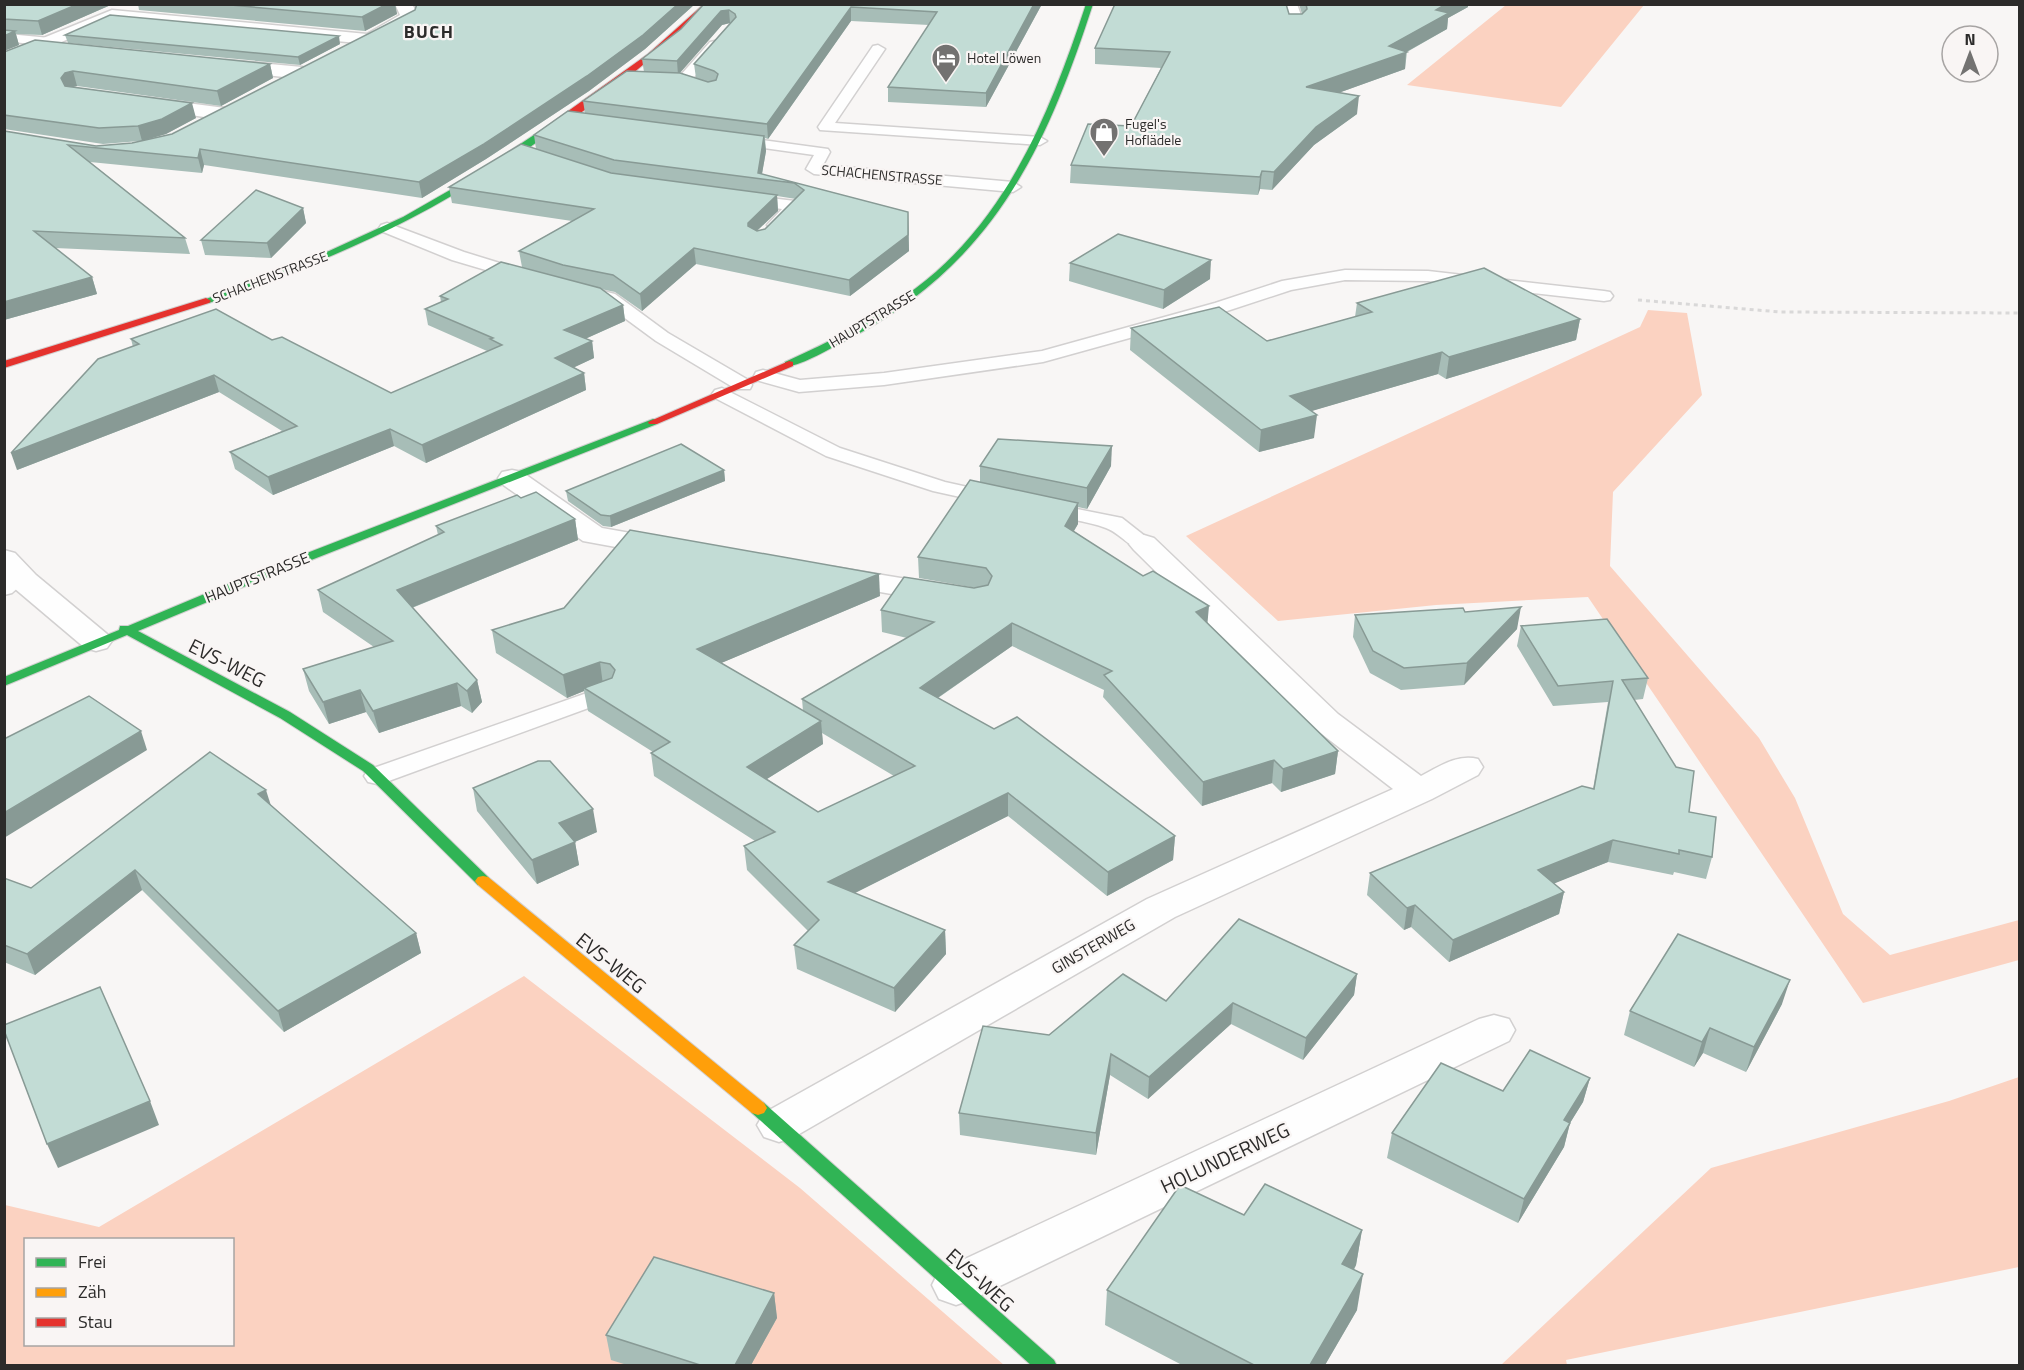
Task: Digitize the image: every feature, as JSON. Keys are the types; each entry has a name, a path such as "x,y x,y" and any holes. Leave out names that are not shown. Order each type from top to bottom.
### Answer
{"street":[{"path":"4,61 133,4"},
{"path":"339,54 410,17 403,4"},
{"name":"SCHACHENSTRASSE","path":"4,365 231,293 306,265 387,228 519,150 623,79 690,24 708,4"},
{"name":"HAUPTSTRASSE","path":"4,682 125,629 627,434 743,385 855,332 914,294 943,271 970,244 1013,187 1040,141 1071,66 1090,4"},
{"path":"1288,4 1295,24"},
{"path":"112,15 368,39"},
{"path":"44,45 71,50"},
{"path":"207,64 302,73"},
{"path":"273,88 320,64"},
{"path":"134,102 225,114"},
{"path":"196,128 244,104"},
{"path":"512,478 593,535 697,552"},
{"path":"1144,544 1326,721 1419,791"},
{"path":"813,572 975,599"},
{"path":"9,575 78,624 96,641"},
{"name":"EVS-WEG","path":"125,629 285,714 368,768 493,891 779,1125 1047,1365"},
{"name":"GINSTERWEG","path":"779,1125 1161,908 1419,791 1466,767"},
{"name":"HOLUNDERWEG","path":"956,1285 1494,1030"}],"lane":[{"path":"8,38 44,45"},
{"path":"683,81 722,38"},
{"path":"878,49 825,127 1040,141"},
{"path":"623,79 683,81 701,87"},
{"path":"564,119 588,122"},
{"name":"SCHACHENSTRASSE","path":"717,138 823,152 814,169 1013,187"},
{"path":"519,150 540,157"},
{"path":"726,197 795,206 766,234"},
{"path":"387,228 458,256 538,280"},
{"path":"763,376 799,386 884,379 1043,356 1221,308 1288,285 1345,275 1428,276 1604,296"},
{"path":"580,291 609,298 662,337 743,385"},
{"path":"722,394 833,452 940,487 1009,501"},
{"path":"1033,506 1114,523 1144,544"},
{"path":"377,776 604,694"}],"path":[{"path":"1604,296 1702,309 1852,314 2019,313"}],"shaded area":[{"path":"1506,5 1644,5 1561,107 1407,85"},
{"path":"1648,310 1687,313 1702,395 1613,492 1610,566 1759,738 1795,798 1843,914 1890,955 2019,920 2019,960 1863,1003 1588,597 1436,605 1278,621 1186,536 1640,327"},
{"path":"524,976 800,1188 1004,1365 5,1366 5,1205 99,1227"},
{"path":"2019,1077 2019,1267 1566,1360 1567,1365 1501,1365 1711,1168 1949,1101"}],"building":[{"path":"4,4 78,4 38,21 4,19"},
{"path":"219,4 387,4 362,17"},
{"path":"417,4 678,4 643,35 587,76 484,144 419,182 200,149 198,158 68,145 185,238 34,231 92,277 4,302 4,131 96,146 132,143 172,134 415,10"},
{"path":"704,4 1034,4 986,93 888,87 937,12 851,7 767,124 583,101 627,71 680,73 708,82 716,80 718,74 714,71 694,64 736,17 729,10 721,11 677,61 642,59 681,29"},
{"path":"1115,4 1286,4 1289,14 1302,14 1307,9 1306,4 1446,4 1436,10 1449,13 1389,46 1407,52 1306,87 1359,96 1316,127 1274,172 1262,171 1260,177 1071,165 1088,124 1131,126 1170,52 1095,48"},
{"path":"110,15 339,36 298,57 65,35"},
{"path":"4,30 15,31 4,36"},
{"path":"35,40 270,64 217,91 73,71 65,73 61,78 65,86 192,103 162,119 138,126 99,128 4,115 4,52"},
{"path":"568,111 764,136 758,173 908,212 908,235 849,280 694,248 640,294 613,275 563,265 519,251 594,209 449,187 521,144 611,173 777,195 748,223 748,226 757,231 765,229 804,190 794,183 614,160 534,135"},
{"path":"256,190 303,208 267,243 201,240"},
{"path":"1118,234 1211,260 1164,290 1070,263"},
{"path":"501,262 600,288 623,305 564,330 592,341 555,358 584,373 422,445 390,429 268,477 230,452 297,426 214,375 11,453 98,359 139,344 131,339 216,309 272,340 282,337 391,393 502,345 490,339 493,338 425,309 448,299 440,296"},
{"path":"1484,268 1580,319 1449,357 1442,352 1290,396 1317,415 1261,430 1131,328 1219,307 1267,341 1372,312 1357,303"},
{"path":"998,439 1112,446 1087,488 980,466"},
{"path":"681,444 724,470 610,516 601,515 566,491"},
{"path":"970,480 1078,503 1065,526 1143,576 1153,571 1209,606 1196,612 1338,751 1283,769 1274,760 1203,782 1104,675 1112,671 1012,623 920,688 994,729 1017,717 1175,836 1108,872 1008,793 828,882 945,930 894,988 794,945 819,920 744,846 775,832 651,753 670,742 584,688 612,678 615,670 610,664 600,662 563,675 492,630 564,608 630,530 879,574 697,649 821,721 747,767 818,812 915,766 802,699 934,622 881,610 904,577 974,588 988,585 992,576 986,568 918,557"},
{"path":"536,492 575,519 397,590 477,680 467,691 457,683 373,711 360,690 323,702 303,669 393,641 318,590 444,532 436,526 517,495 521,498"},
{"path":"1521,607 1467,663 1404,668 1373,651 1355,615 1463,608 1465,612"},
{"path":"1607,619 1648,678 1622,680 1676,767 1694,771 1689,812 1716,817 1712,857 1679,850 1679,854 1613,840 1538,870 1564,892 1453,940 1415,905 1407,908 1370,873 1582,786 1594,789 1613,681 1558,686 1521,626"},
{"path":"89,696 141,731 4,813 4,739"},
{"path":"210,752 266,790 258,794 416,933 278,1011 135,870 27,954 4,945 4,878 31,888"},
{"path":"538,761 550,761 593,809 559,823 575,842 532,860 473,788"},
{"path":"1239,919 1357,974 1306,1038 1233,1003 1149,1077 1111,1054 1096,1133 959,1113 983,1026 1049,1035 1123,974 1166,1001"},
{"path":"1678,934 1790,980 1754,1047 1710,1028 1702,1042 1630,1011"},
{"path":"100,987 150,1101 47,1144 4,1025"},
{"path":"1530,1050 1590,1078 1564,1120 1570,1123 1524,1199 1392,1133 1441,1063 1503,1091"},
{"path":"1265,1184 1362,1230 1342,1264 1363,1274 1310,1365 1254,1365 1107,1290 1180,1185 1244,1215"},
{"path":"654,1257 774,1293 735,1365 700,1365 606,1335"}],"traffic: fast":[{"path":"789,364 847,336 885,314 938,275 966,247 991,217 1013,185 1032,151 1064,79 1090,4"},
{"path":"206,301 333,253 382,231 460,188 546,131"},
{"path":"4,682 249,580 653,422"},
{"path":"125,629 285,715 368,768 483,881"},
{"path":"758,1108 1047,1366"}],"traffic: slow":[{"path":"483,881 758,1108"}],"traffic: jam":[{"path":"546,131 651,56 708,4"},
{"path":"4,365 206,301"},
{"path":"653,422 789,364"}],"place":[{"name":"Hotel Löwen","path":"946,84"},
{"name":"Fugel's Hoflädele","path":"1104,158"}],"district":[{"name":"BUCH","path":"429,32"}]}
